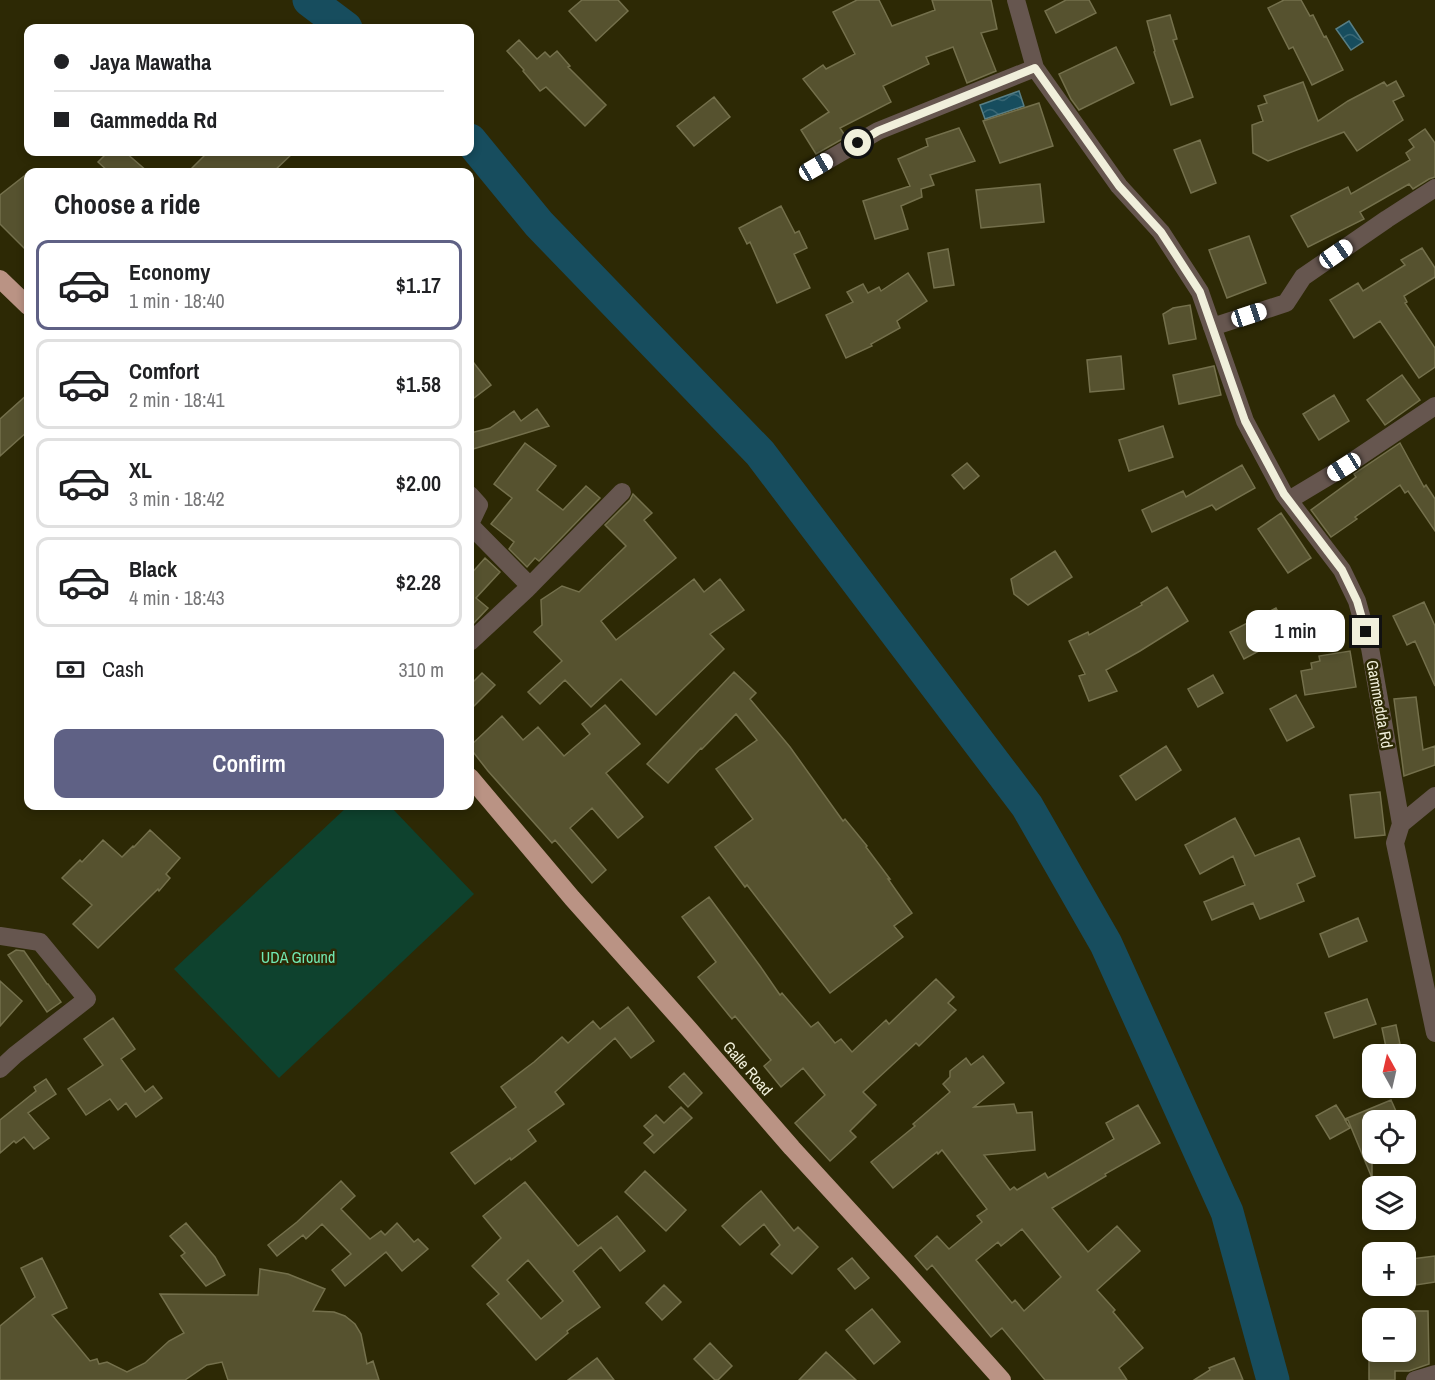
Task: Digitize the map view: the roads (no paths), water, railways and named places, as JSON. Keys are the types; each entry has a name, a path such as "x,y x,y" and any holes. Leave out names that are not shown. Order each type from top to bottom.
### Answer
{"highway":[{"path":"0,279 24,302"},
{"name":"Galle Road","path":"474,782 572,898 792,1148 1002,1380"}],"street":[{"name":"Gammedda Rd","path":"1016,0 1035,68 1119,186 1161,232 1200,292 1245,421 1284,494 1342,570 1357,601 1370,648 1401,824 1395,843 1435,1034"},
{"path":"816,167 878,131 1035,68"},
{"path":"1212,327 1286,303 1303,277 1435,188"},
{"path":"1289,500 1344,467 1435,406"},
{"path":"474,638 530,586 622,492"},
{"path":"474,499 479,505 474,516"},
{"path":"474,528 530,586"},
{"path":"1401,824 1435,796"},
{"path":"0,936 39,942 87,999 0,1069"},
{"path":"1415,1380 1435,1374"}],"water":[{"path":"1349,21 1363,42 1351,50 1336,29"},
{"path":"1019,91 1024,106 985,119 980,105"}],"waterway":[{"path":"309,0 341,24"},
{"path":"474,145 539,224 760,453 1027,806 1106,944 1227,1212 1273,1380"}],"park label":[{"name":"UDA Ground","path":"298,957"}]}
